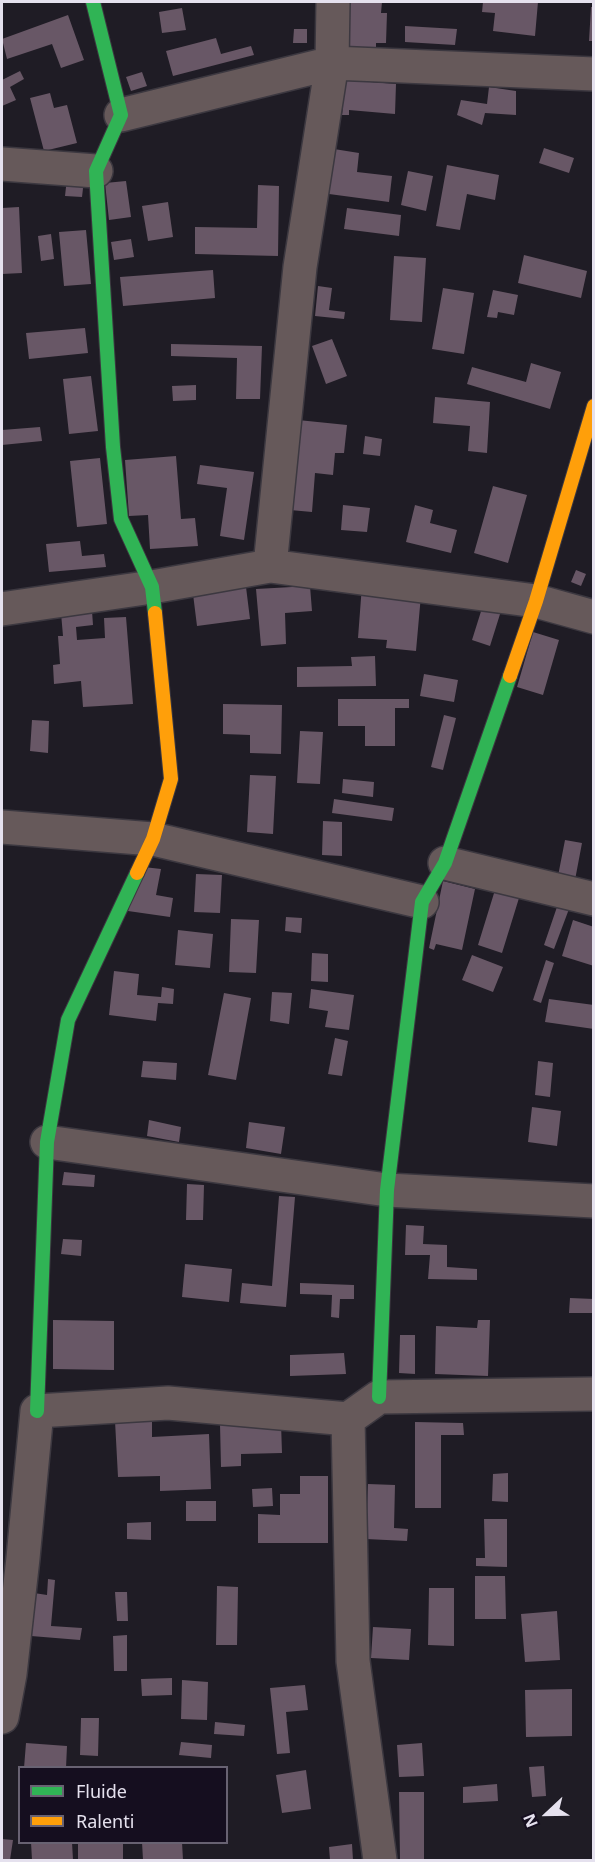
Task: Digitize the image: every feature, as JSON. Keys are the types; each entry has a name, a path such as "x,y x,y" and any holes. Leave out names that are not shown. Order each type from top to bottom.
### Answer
{"street":[{"path":"2,1717 10,1674 12,1557 37,1411 47,1142 68,1020 153,839 171,779 167,718 152,587 121,519 113,447 96,171 121,115 93,2"},
{"path":"270,566 300,267 332,63 333,2"},
{"path":"121,115 332,63 594,74"},
{"path":"2,164 96,171"},
{"path":"379,1397 387,1190 422,902 445,863 536,601 594,406"},
{"path":"2,609 152,587 270,566 536,601 594,617"},
{"path":"2,827 153,839 422,902"},
{"path":"445,863 594,899"},
{"path":"47,1142 387,1190 594,1201"},
{"path":"37,1411 168,1403 348,1419 379,1397 594,1394"},
{"path":"348,1419 353,1661 380,1860"}],"building":[{"path":"343,2 382,2 381,13 387,13 386,43 376,43 376,48 343,48"},
{"path":"483,2 538,2 535,36 493,31 495,13 482,12"},
{"path":"591,7 594,7 594,41 589,41"},
{"path":"182,8 186,30 162,33 159,12"},
{"path":"68,15 84,60 61,68 52,44 7,59 2,39"},
{"path":"405,26 457,29 455,45 405,42"},
{"path":"294,29 307,29 307,43 293,43"},
{"path":"216,38 221,54 251,46 254,55 173,76 166,51"},
{"path":"20,71 24,79 10,87 16,100 2,106 2,80"},
{"path":"142,72 147,86 131,91 126,77"},
{"path":"345,80 396,84 395,114 349,110 349,115 342,115"},
{"path":"489,87 516,91 516,115 485,113 482,125 457,115 461,100 487,104"},
{"path":"50,93 54,108 67,105 77,143 44,151 30,98"},
{"path":"544,148 574,158 569,173 539,163"},
{"path":"334,149 359,153 357,172 392,176 389,202 329,194"},
{"path":"447,165 499,175 495,200 467,194 460,230 436,226"},
{"path":"408,171 433,176 426,211 401,205"},
{"path":"67,178 84,180 82,197 65,196"},
{"path":"126,181 131,217 109,220 105,183"},
{"path":"258,185 279,186 278,256 195,254 195,227 257,228"},
{"path":"168,202 173,237 148,241 142,206"},
{"path":"19,207 22,273 2,274 2,208"},
{"path":"347,208 401,215 399,236 344,229"},
{"path":"86,230 91,284 64,286 59,232"},
{"path":"51,234 54,259 41,261 38,236"},
{"path":"131,239 134,257 114,260 111,242"},
{"path":"524,255 587,271 581,298 518,283"},
{"path":"394,256 426,258 422,322 390,320"},
{"path":"213,270 215,298 123,306 120,277"},
{"path":"318,286 332,288 329,310 345,312 344,319 315,316"},
{"path":"443,288 474,293 464,354 432,349"},
{"path":"493,290 518,295 514,315 498,312 497,318 487,317"},
{"path":"85,328 88,353 29,359 26,333"},
{"path":"332,339 347,376 326,384 312,346"},
{"path":"171,344 262,346 260,399 236,399 237,358 171,356"},
{"path":"531,363 561,372 550,409 467,384 472,367 526,382"},
{"path":"91,376 98,431 69,434 63,379"},
{"path":"196,385 196,400 173,401 172,386"},
{"path":"435,397 490,402 487,453 468,451 470,426 433,423"},
{"path":"298,420 347,425 344,453 335,453 333,475 315,473 312,512 290,510"},
{"path":"40,427 42,441 2,445 2,430"},
{"path":"365,436 382,439 380,456 363,454"},
{"path":"176,456 181,519 195,518 198,546 150,549 148,515 129,516 125,460"},
{"path":"100,458 107,524 77,527 70,461"},
{"path":"200,465 254,472 244,540 220,536 227,488 197,484"},
{"path":"493,486 527,495 508,563 474,553"},
{"path":"343,505 370,508 367,532 341,530"},
{"path":"415,505 433,510 430,523 457,530 451,553 406,542"},
{"path":"80,541 82,556 104,554 106,567 49,572 46,544"},
{"path":"576,570 586,574 581,586 571,582"},
{"path":"362,585 421,595 416,651 386,648 387,640 358,638"},
{"path":"310,586 312,611 285,613 286,644 261,646 256,589"},
{"path":"246,587 250,619 197,626 193,594"},
{"path":"483,605 501,611 490,646 472,640"},
{"path":"92,611 93,625 76,627 77,640 105,638 104,618 126,617 133,704 83,707 81,681 54,684 53,665 60,664 58,636 63,636 61,613"},
{"path":"533,632 559,640 543,695 517,687"},
{"path":"375,656 376,686 297,687 297,667 352,666 351,657"},
{"path":"424,674 458,680 454,702 420,696"},
{"path":"338,699 409,699 409,708 395,708 395,746 365,746 365,726 338,726"},
{"path":"223,704 282,705 281,754 250,753 250,735 223,734"},
{"path":"444,715 456,718 443,770 431,767"},
{"path":"32,720 49,721 48,753 30,751"},
{"path":"300,731 323,732 320,784 297,783"},
{"path":"250,775 276,776 273,834 247,832"},
{"path":"343,779 374,782 373,797 342,793"},
{"path":"334,799 394,808 392,821 332,813"},
{"path":"323,821 342,822 342,856 322,855"},
{"path":"565,840 582,843 575,880 558,876"},
{"path":"135,866 161,869 156,895 173,898 170,917 128,911"},
{"path":"196,874 222,875 220,913 194,912"},
{"path":"443,881 475,889 462,950 436,944 434,950 429,948"},
{"path":"495,890 519,898 502,953 478,945"},
{"path":"558,904 569,909 554,949 544,945"},
{"path":"286,917 302,918 301,933 285,931"},
{"path":"231,919 259,920 256,973 229,972"},
{"path":"573,920 594,927 594,966 562,956"},
{"path":"178,930 213,934 210,968 175,965"},
{"path":"312,953 328,954 328,982 311,981"},
{"path":"472,955 503,967 493,992 462,980"},
{"path":"546,960 554,963 541,1003 533,1000"},
{"path":"114,971 139,974 137,995 161,997 162,987 174,989 173,1004 158,1003 156,1021 109,1015"},
{"path":"311,989 354,995 349,1030 325,1027 328,1011 309,1008"},
{"path":"272,992 292,993 289,1024 270,1021"},
{"path":"224,993 251,998 236,1080 208,1075"},
{"path":"549,999 594,1005 594,1029 545,1022"},
{"path":"335,1038 348,1041 342,1076 328,1074"},
{"path":"143,1061 177,1063 176,1080 141,1077"},
{"path":"538,1061 553,1063 550,1097 535,1095"},
{"path":"532,1107 561,1111 557,1146 528,1142"},
{"path":"149,1120 181,1127 179,1142 147,1136"},
{"path":"249,1122 285,1127 281,1154 246,1148"},
{"path":"64,1172 95,1175 94,1187 62,1185"},
{"path":"187,1184 204,1185 203,1220 186,1220"},
{"path":"279,1196 295,1197 286,1307 240,1303 242,1283 272,1286"},
{"path":"406,1225 424,1226 423,1244 447,1245 447,1267 477,1269 477,1280 428,1279 430,1255 405,1255"},
{"path":"63,1239 82,1240 81,1256 61,1254"},
{"path":"185,1264 232,1269 229,1302 182,1297"},
{"path":"300,1283 354,1285 354,1299 340,1299 339,1318 331,1317 332,1295 300,1294"},
{"path":"570,1298 594,1299 594,1313 569,1313"},
{"path":"53,1320 114,1321 114,1370 53,1369"},
{"path":"478,1320 490,1320 488,1376 435,1374 436,1326 477,1328"},
{"path":"400,1335 415,1335 415,1374 399,1373"},
{"path":"344,1353 346,1374 290,1376 290,1355"},
{"path":"152,1420 152,1437 209,1434 211,1489 160,1491 160,1476 118,1477 115,1421"},
{"path":"415,1422 463,1423 464,1435 441,1435 441,1508 415,1508"},
{"path":"281,1423 282,1453 241,1454 241,1466 221,1467 220,1424"},
{"path":"508,1473 508,1502 492,1501 493,1474"},
{"path":"300,1476 328,1476 328,1543 258,1543 258,1514 280,1515 280,1494 300,1494"},
{"path":"368,1484 395,1485 394,1528 408,1529 407,1541 366,1539"},
{"path":"272,1488 273,1506 253,1507 252,1489"},
{"path":"186,1501 216,1501 216,1521 186,1521"},
{"path":"484,1519 507,1519 507,1567 476,1566 476,1558 485,1558"},
{"path":"151,1522 151,1540 127,1539 127,1523"},
{"path":"475,1576 505,1576 506,1619 475,1619"},
{"path":"48,1579 55,1580 51,1626 82,1628 80,1640 31,1636 34,1593 47,1595"},
{"path":"217,1586 238,1587 237,1645 216,1645"},
{"path":"429,1588 454,1588 454,1646 428,1645"},
{"path":"115,1592 127,1592 128,1621 117,1621"},
{"path":"557,1611 560,1660 525,1662 521,1614"},
{"path":"373,1627 411,1629 409,1660 371,1658"},
{"path":"127,1635 127,1671 114,1671 113,1636"},
{"path":"172,1678 172,1695 142,1696 141,1679"},
{"path":"182,1680 208,1682 207,1720 181,1719"},
{"path":"305,1685 308,1710 286,1712 290,1753 277,1754 270,1688"},
{"path":"572,1689 572,1736 526,1737 525,1690"},
{"path":"81,1718 99,1718 98,1756 80,1755"},
{"path":"215,1722 245,1725 244,1736 214,1734"},
{"path":"181,1742 212,1745 211,1758 179,1755"},
{"path":"26,1743 67,1746 66,1766 24,1766"},
{"path":"422,1743 424,1776 399,1777 397,1745"},
{"path":"544,1766 546,1796 532,1797 529,1767"},
{"path":"306,1770 311,1809 282,1813 276,1775"},
{"path":"497,1784 498,1801 463,1803 463,1787"},
{"path":"399,1792 424,1792 424,1860 400,1860"},
{"path":"2,1839 13,1840 10,1860 2,1860"},
{"path":"31,1844 72,1844 73,1860 32,1860"},
{"path":"78,1844 123,1844 123,1860 78,1860"},
{"path":"142,1844 182,1844 183,1860 143,1860"},
{"path":"352,1844 353,1860 330,1860 329,1847"}],"traffic: fast":[{"path":"93,2 121,115 96,171 113,447 121,519 152,587 155,613"},
{"path":"379,1397 387,1190 422,902 445,863 510,676"},
{"path":"37,1411 47,1142 68,1020 137,873"}],"traffic: slow":[{"path":"510,676 536,601 594,406"},
{"path":"137,873 153,839 171,779 155,613"}]}
